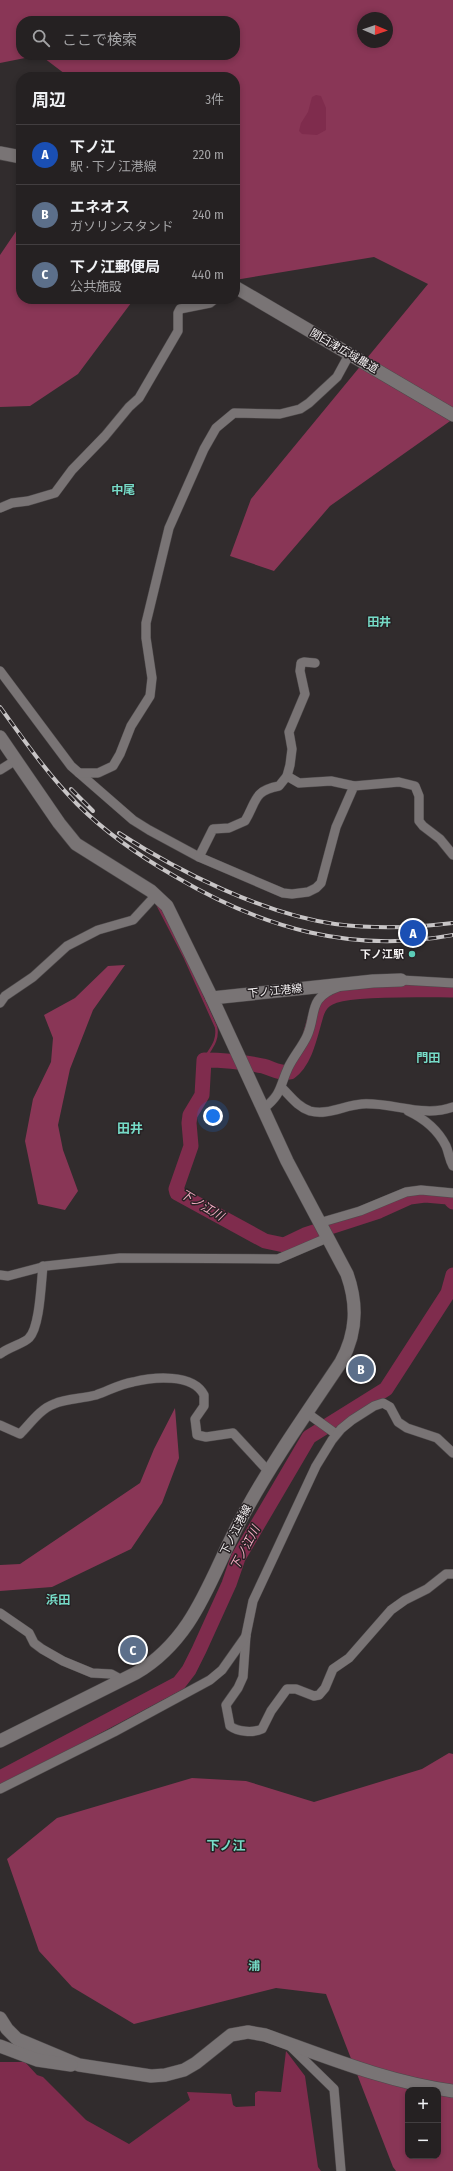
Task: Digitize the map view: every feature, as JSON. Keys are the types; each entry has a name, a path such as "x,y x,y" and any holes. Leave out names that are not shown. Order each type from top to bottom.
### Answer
{"street":[{"path":"0,153 16,156"},
{"name":"関臼津広域農道","path":"240,290 453,415"},
{"path":"0,508 12,503 28,501 41,495 55,493 72,470 139,398 178,331 178,313 180,309 205,304"},
{"path":"79,773 98,772 113,766 120,754 131,726 150,696 152,678 146,634 149,609 175,513 216,428 234,413 280,414 300,409 309,403 337,377 349,355"},
{"path":"199,858 213,829 229,828 244,822 260,793 268,788 279,786 287,776 292,756 289,732 305,691 300,672 301,663 315,663"},
{"path":"1,678 71,766 133,820 199,858 283,893 292,894 312,890 319,886 323,879 336,827 354,786"},
{"path":"0,737 59,823 76,844 153,898 167,906 174,917 263,1109 319,1223 360,1211 406,1192 432,1190 453,1193"},
{"path":"0,770 16,760"},
{"path":"287,776 299,783 331,781 354,786 399,782 415,786 419,796 419,821 440,839 453,855"},
{"path":"1,1000 33,977 67,946 98,930 128,923 141,914 153,898"},
{"path":"401,980 453,983"},
{"name":"下ノ江港線","path":"212,998 348,983 401,980"},
{"path":"263,1109 275,1099 282,1088 287,1072 307,1035 312,1010 317,1002 331,989 348,983"},
{"path":"282,1088 300,1106 317,1112 362,1104 400,1106 433,1111 453,1107"},
{"path":"400,1106 419,1116 434,1129 446,1147 448,1158 453,1166"},
{"name":"下ノ江港線","path":"0,1741 145,1667 159,1657 175,1642 189,1623 202,1600 237,1525 270,1472 312,1416 346,1353 354,1324 355,1306 352,1288 347,1274 319,1223"},
{"path":"0,1275 8,1276 43,1266 120,1258 278,1259 327,1238"},
{"path":"0,1354 10,1347 28,1340 35,1331 43,1266"},
{"path":"0,1426 20,1434 38,1414 53,1404 96,1394 137,1381 180,1380 195,1386 204,1396 204,1406 195,1420 197,1436 206,1438 233,1433 270,1472"},
{"path":"453,1453 437,1438 407,1428 398,1422 390,1406 383,1403 374,1406 335,1433 316,1466 254,1598 246,1635 242,1680 226,1705 232,1728 238,1730 256,1731 264,1728 269,1714 286,1690 295,1688 312,1696 319,1695 324,1690 333,1669 348,1658 391,1610 405,1600 427,1589 446,1574 453,1574"},
{"path":"312,1416 335,1433"},
{"path":"0,1613 29,1633 34,1643 63,1661 92,1673 111,1674 122,1680"},
{"path":"0,1789 114,1732 210,1680 222,1670 246,1635"},
{"path":"0,2018 7,2029 17,2039 79,2065"},
{"path":"0,2046 52,2064 79,2065 145,2075 165,2075 190,2067 231,2035 252,2032 391,2079 423,2087 453,2091"},
{"path":"286,2043 334,2089 342,2171"}],"shaded area":[{"path":"0,0 453,0 453,419 330,506 274,571 230,556 251,499 428,284 374,257 240,279 240,72 62,72 47,60 240,60 240,16 16,16 16,60 0,63"},
{"path":"316,95 321,96 326,108 326,130 317,135 302,134 299,131 301,123 308,112 312,97"},
{"path":"16,231 16,304 130,304 78,374 30,406 0,407 0,255"},
{"path":"125,965 93,1010 70,1069 58,1125 63,1150 78,1191 65,1210 38,1204 25,1141 33,1099 51,1062 53,1038 44,1015 75,998 108,966"},
{"path":"175,1408 179,1458 162,1503 131,1549 52,1587 0,1591 0,1565 20,1564 140,1483 154,1449"},
{"path":"449,1753 453,1754 453,2171 396,2171 393,2167 326,1994 276,1988 134,2024 72,1987 39,1951 7,1859 57,1818 192,1778 246,1781 314,1802 422,1769"},
{"path":"286,2051 305,2076 318,2167 321,2171 0,2171 0,2062 25,2062 37,2075 43,2077 86,2120 129,2144 190,2100 187,2092 231,2094 233,2105 236,2107 255,2106 255,2093 258,2091 281,2092"}],"waterway":[{"path":"157,904 185,958 216,1027 217,1032 215,1041 204,1060"},
{"name":"下ノ江川","path":"453,990 353,992 339,994 327,999 318,1010 308,1044 301,1060 290,1072 280,1072 263,1066 241,1062 204,1060 202,1095 190,1115 189,1123 191,1146 176,1189 177,1193 265,1241 284,1245 305,1235 379,1211 410,1197 425,1195 448,1197 453,1202"},
{"name":"下ノ江川","path":"0,1778 179,1683 189,1670 199,1650 229,1584 238,1558 309,1437 386,1389 448,1293 453,1275"}],"railway":[{"path":"0,707 46,769 66,793 88,815 137,853 209,895 275,923 309,932 344,938 379,941 416,940 453,935"},
{"path":"71,789 93,811"},
{"path":"119,833 168,862 223,889 251,901 308,919 350,926 380,927 409,927 453,923"}],"place":[{"name":"下ノ江","path":"413,933"},
{"name":"下ノ江駅","path":"412,954"},
{"name":"エネオス","path":"361,1369"},
{"name":"下ノ江郵便局","path":"133,1650"}],"district":[{"name":"中尾","path":"123,490"},
{"name":"田井","path":"379,622"},
{"name":"門田","path":"428,1058"},
{"name":"田井","path":"130,1128"},
{"name":"浜田","path":"58,1600"},
{"name":"下ノ江","path":"226,1845"},
{"name":"浦","path":"254,1966"}]}
